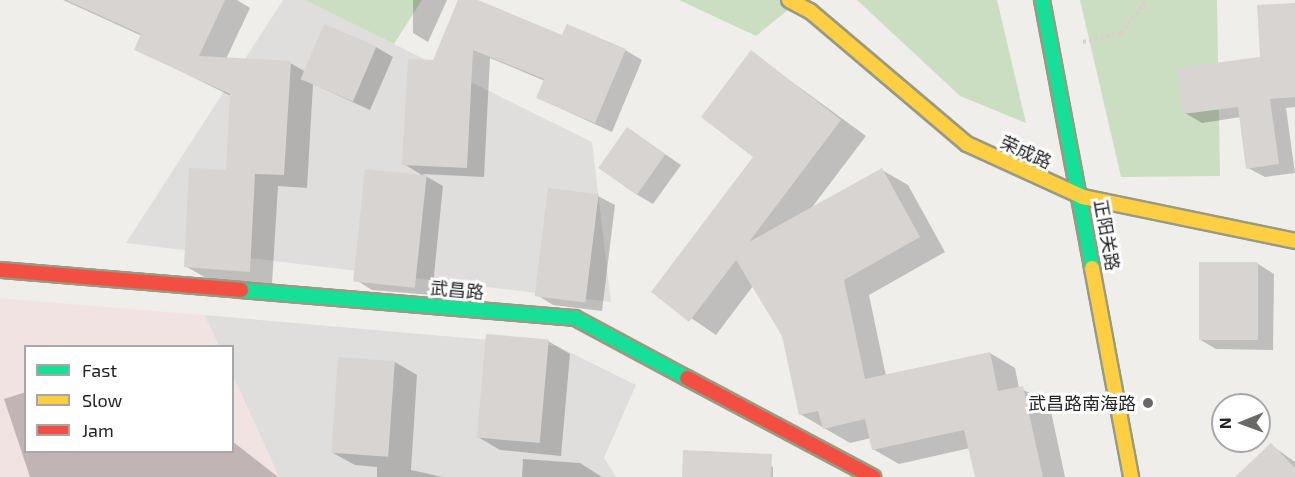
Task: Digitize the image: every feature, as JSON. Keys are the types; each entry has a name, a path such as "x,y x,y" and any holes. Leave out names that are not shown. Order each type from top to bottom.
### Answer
{"street":[{"name":"荣成路","path":"789,0 810,11 967,144 1083,197 1295,241"},
{"name":"正阳关路","path":"1042,0 1083,197 1131,477"},
{"name":"武昌路","path":"0,270 575,318 873,477"}],"path":[{"path":"1052,50 1121,33 1147,0"}],"shaded area":[{"path":"283,0 305,0 592,142 611,302 126,243"},
{"path":"0,298 204,315 219,345 24,345 24,453 234,453 234,378 279,477 0,477"},
{"path":"204,315 557,346 636,385 604,458 616,477 279,477 234,378 234,345 219,345"}],"green space":[{"path":"305,0 422,0 394,44"},
{"path":"679,0 800,0 756,36"},
{"path":"857,0 997,0 1026,123 960,96"},
{"path":"1080,0 1217,0 1220,176 1121,177"}],"building":[{"path":"66,0 225,0 199,56 291,61 284,175 255,174 250,272 184,267 189,168 226,170 230,94 134,50 141,34"},
{"path":"458,0 478,0 562,35 567,24 626,49 595,123 536,98 544,79 473,50 467,168 402,165 408,59 433,60"},
{"path":"1295,3 1295,97 1270,99 1279,164 1246,169 1238,107 1183,114 1177,68 1260,57 1257,5"},
{"path":"324,24 376,46 353,102 301,79"},
{"path":"751,50 841,120 749,242 882,168 920,237 844,280 865,379 990,352 998,391 1023,386 1043,477 975,477 964,430 872,450 865,419 823,429 818,411 799,415 782,336 736,260 689,322 651,292 753,157 701,117"},
{"path":"627,127 666,154 637,195 598,168"},
{"path":"365,169 427,175 415,288 353,281"},
{"path":"548,188 599,194 585,302 535,296"},
{"path":"1199,262 1258,262 1258,340 1199,340"},
{"path":"486,334 549,339 540,443 477,438"},
{"path":"338,357 395,361 388,457 331,453"},
{"path":"1271,443 1295,468 1295,477 1235,477 1260,453 1271,453"},
{"path":"683,450 772,454 771,477 682,477"}],"traffic: fast":[{"path":"1042,0 1092,268"},
{"path":"241,290 575,318 687,378"}],"traffic: slow":[{"path":"789,0 810,11 967,144 1083,197 1295,241"},
{"path":"1092,268 1131,477"}],"traffic: jam":[{"path":"0,270 241,290"},
{"path":"687,378 873,477"}],"place":[{"name":"武昌路南海路","path":"1148,403"}]}
